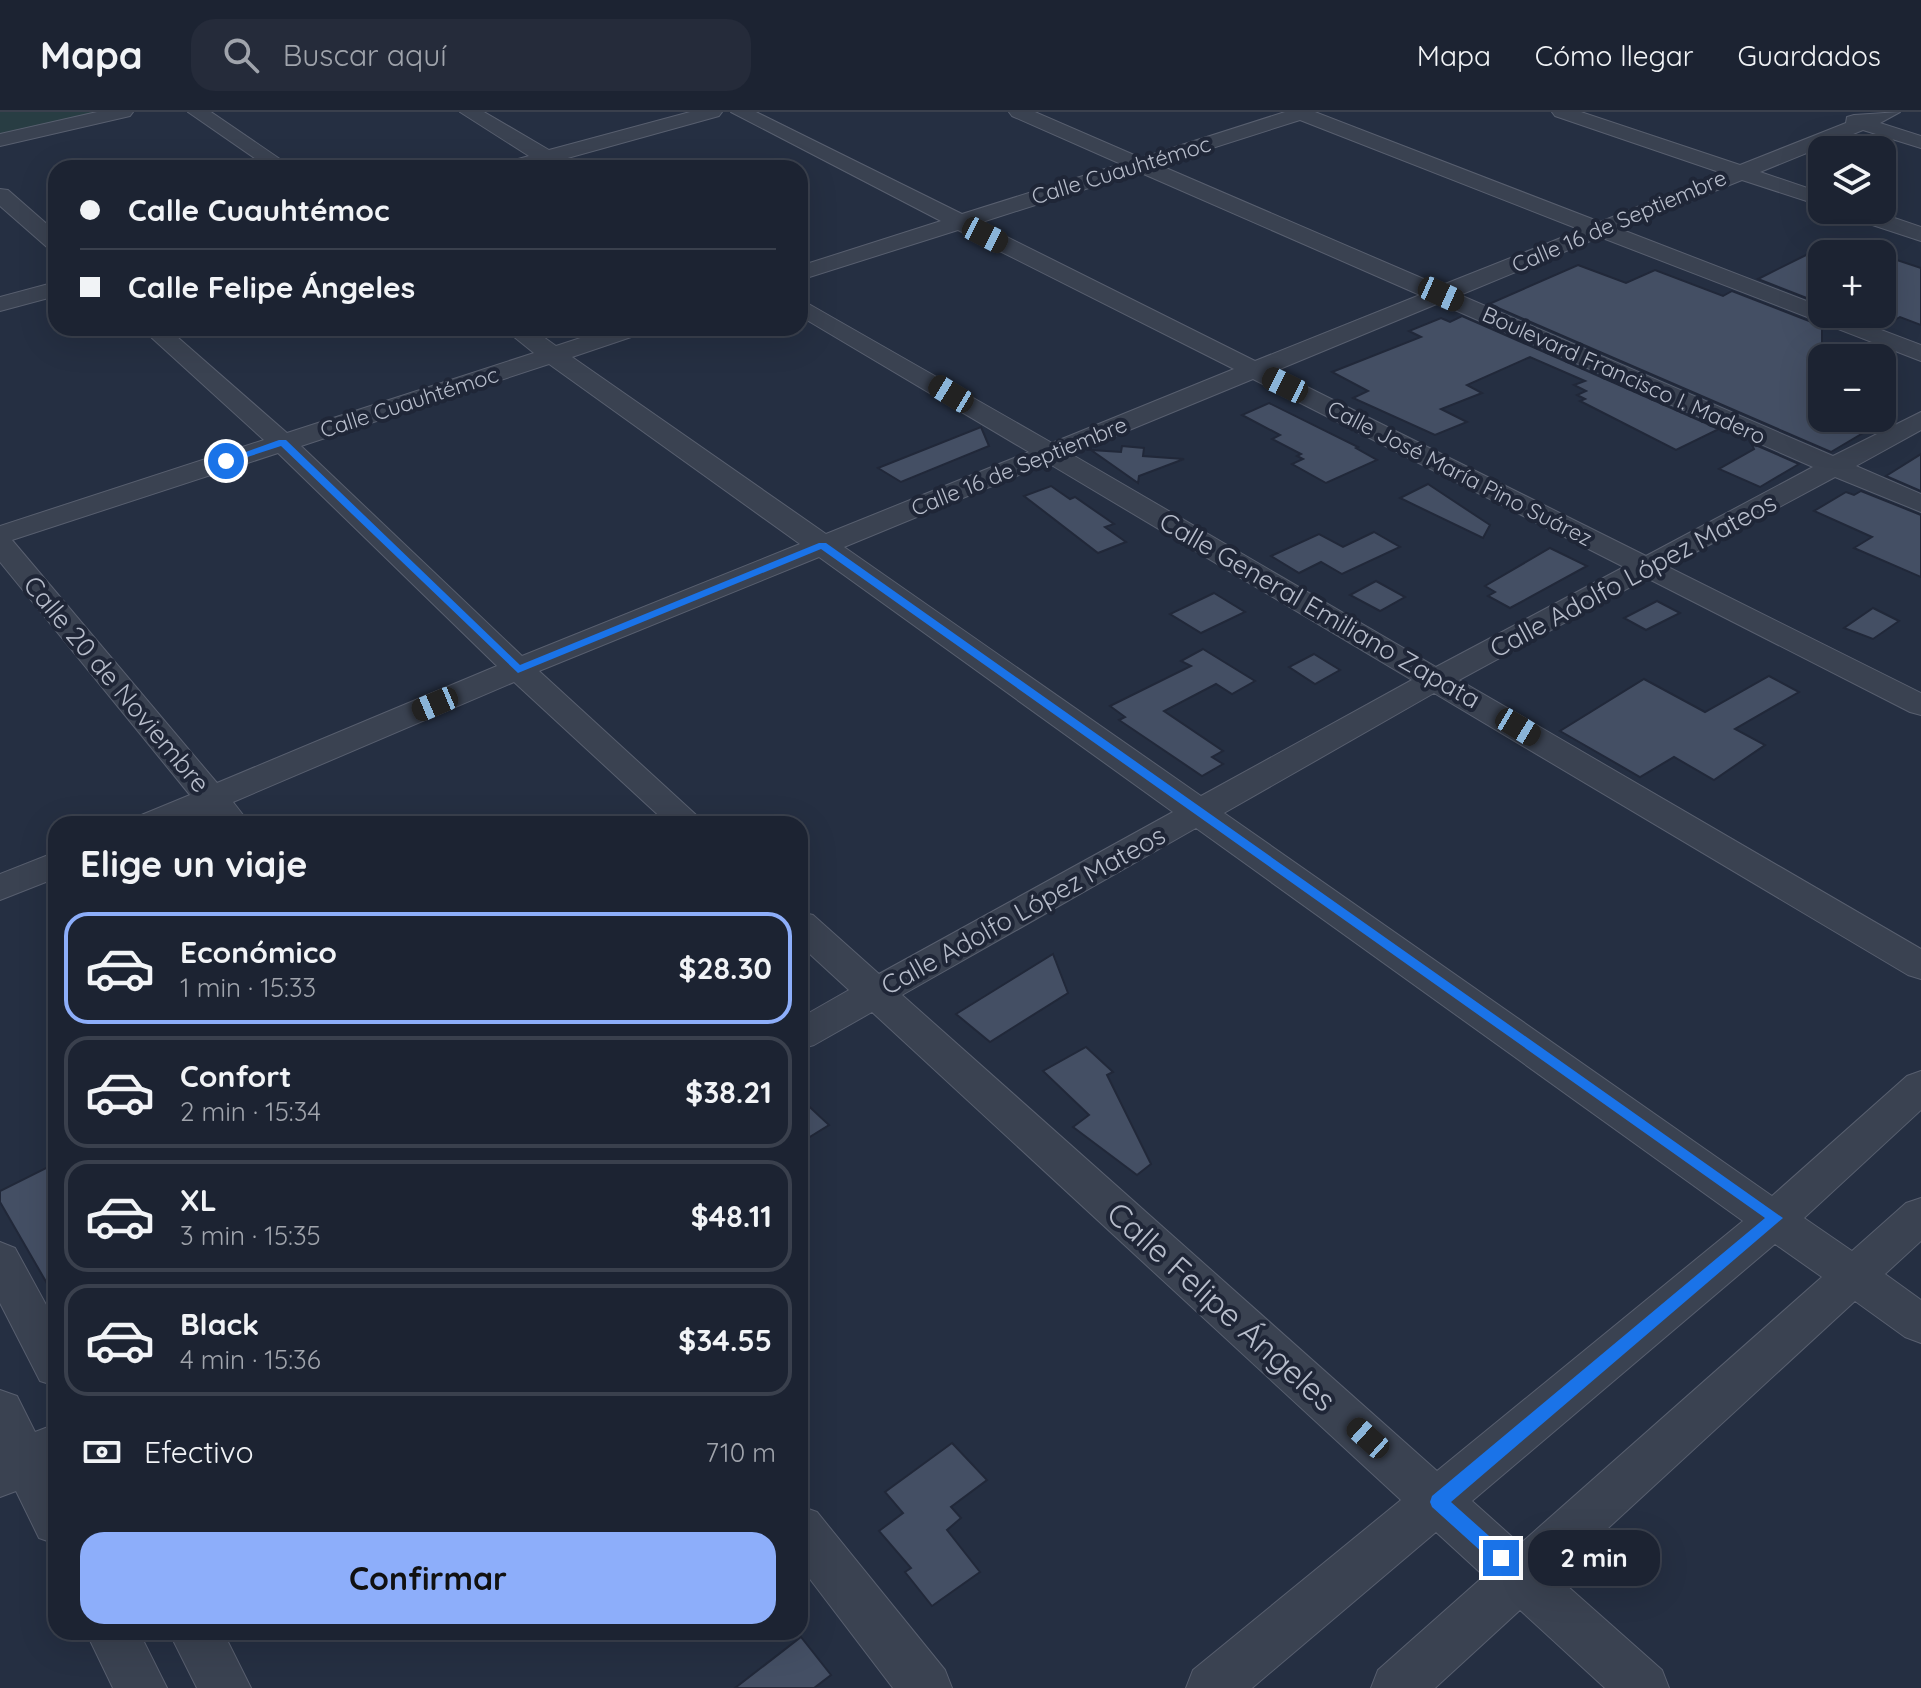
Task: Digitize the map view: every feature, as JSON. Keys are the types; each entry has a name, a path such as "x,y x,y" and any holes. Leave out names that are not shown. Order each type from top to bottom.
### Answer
{"street":[{"path":"0,140 123,112"},
{"path":"198,112 271,160"},
{"path":"470,112 552,160"},
{"path":"536,160 712,112"},
{"name":"Calle José María Pino Suárez","path":"741,112 1921,705"},
{"name":"Boulevard Francisco I. Madero","path":"1019,112 1921,504"},
{"path":"1562,112 1808,195"},
{"path":"1826,112 1921,142"},
{"name":"Calle 16 de Septiembre","path":"170,816 518,669 1890,112"},
{"path":"1301,113 1921,354"},
{"name":"Calle Cuauhtémoc","path":"808,270 1301,113"},
{"path":"0,195 48,236"},
{"path":"1891,224 1921,234"},
{"path":"0,304 48,291"},
{"name":"Calle General Emiliano Zapata","path":"808,311 1921,966"},
{"path":"162,336 282,442 518,669 680,816"},
{"path":"527,336 1198,813 1776,1218 1921,1324"},
{"name":"Calle Cuauhtémoc","path":"0,535 611,336"},
{"name":"Calle Adolfo López Mateos","path":"808,1030 1437,679 1921,420"},
{"name":"Calle 20 de Noviembre","path":"0,544 227,816"},
{"path":"0,888 48,867"},
{"name":"Calle Felipe Ángeles","path":"808,931 1643,1688"},
{"path":"1212,1688 1776,1218 1921,1086"},
{"path":"1397,1688 1921,1215"},
{"path":"0,1260 48,1352"},
{"path":"0,1410 48,1505"},
{"path":"808,1538 926,1688"},
{"path":"116,1640 141,1688"},
{"path":"199,1640 225,1688"}],"green space":[{"path":"0,112 116,112 0,139"}],"building":[{"path":"1808,254 1808,299 1758,279"},
{"path":"1896,260 1921,268 1921,325 1900,317 1896,319"},
{"path":"1578,265 1626,283 1655,270 1723,296 1732,291 1808,321 1808,328 1822,328 1822,344 1808,344 1808,432 1863,433 1831,452 1489,304"},
{"path":"1462,316 1719,429 1676,450 1580,401 1585,399 1577,395 1586,391 1574,385 1585,381 1530,357 1467,385 1482,393 1441,409 1467,422 1435,435 1353,398 1368,391 1332,372 1421,337 1409,331 1441,318 1450,322"},
{"path":"1269,403 1358,447 1377,460 1326,483 1292,464 1303,459 1297,456 1301,454 1272,439 1280,435 1242,415"},
{"path":"981,427 989,446 901,482 878,468"},
{"path":"1751,443 1799,464 1760,487 1719,469 1754,449"},
{"path":"1122,446 1144,448 1143,456 1184,459 1139,476 1138,483 1091,450 1121,452"},
{"path":"1921,454 1921,491 1886,476"},
{"path":"1428,484 1490,525 1483,538 1400,498"},
{"path":"1051,486 1070,499 1075,497 1114,524 1105,527 1126,542 1098,553 1024,496"},
{"path":"1861,491 1921,515 1921,577 1854,548 1872,537 1814,511 1846,492 1854,495"},
{"path":"1374,532 1400,547 1342,574 1321,562 1299,573 1271,556 1319,534 1343,547"},
{"path":"1550,548 1587,566 1510,608 1488,596 1495,592 1485,586"},
{"path":"1376,581 1405,597 1380,611 1350,595"},
{"path":"1214,593 1245,612 1201,633 1170,614"},
{"path":"1657,601 1680,613 1646,630 1624,618"},
{"path":"1873,608 1899,621 1873,639 1844,628"},
{"path":"1203,649 1255,681 1232,694 1216,684 1164,711 1223,751 1212,757 1223,764 1202,776 1119,720 1125,717 1110,706 1191,666 1181,661"},
{"path":"1314,654 1340,670 1315,684 1289,667"},
{"path":"1769,676 1799,692 1735,729 1765,745 1714,780 1674,757 1640,777 1560,731 1644,679 1705,712"},
{"path":"1053,954 1068,993 990,1042 956,1014"},
{"path":"1086,1047 1113,1072 1107,1075 1151,1164 1137,1175 1073,1127 1089,1115 1043,1071"},
{"path":"808,1105 829,1125 808,1138"},
{"path":"48,1167 48,1285 0,1202 0,1191"},
{"path":"952,1443 987,1480 951,1507 961,1518 947,1530 980,1572 932,1606 905,1572 911,1568 879,1531 903,1513 885,1492"},
{"path":"797,1640 803,1640 831,1675 814,1688 735,1688"}],"route":[{"path":"226,461 282,442 518,669 822,545 1776,1218 1438,1502 1501,1558"}]}
